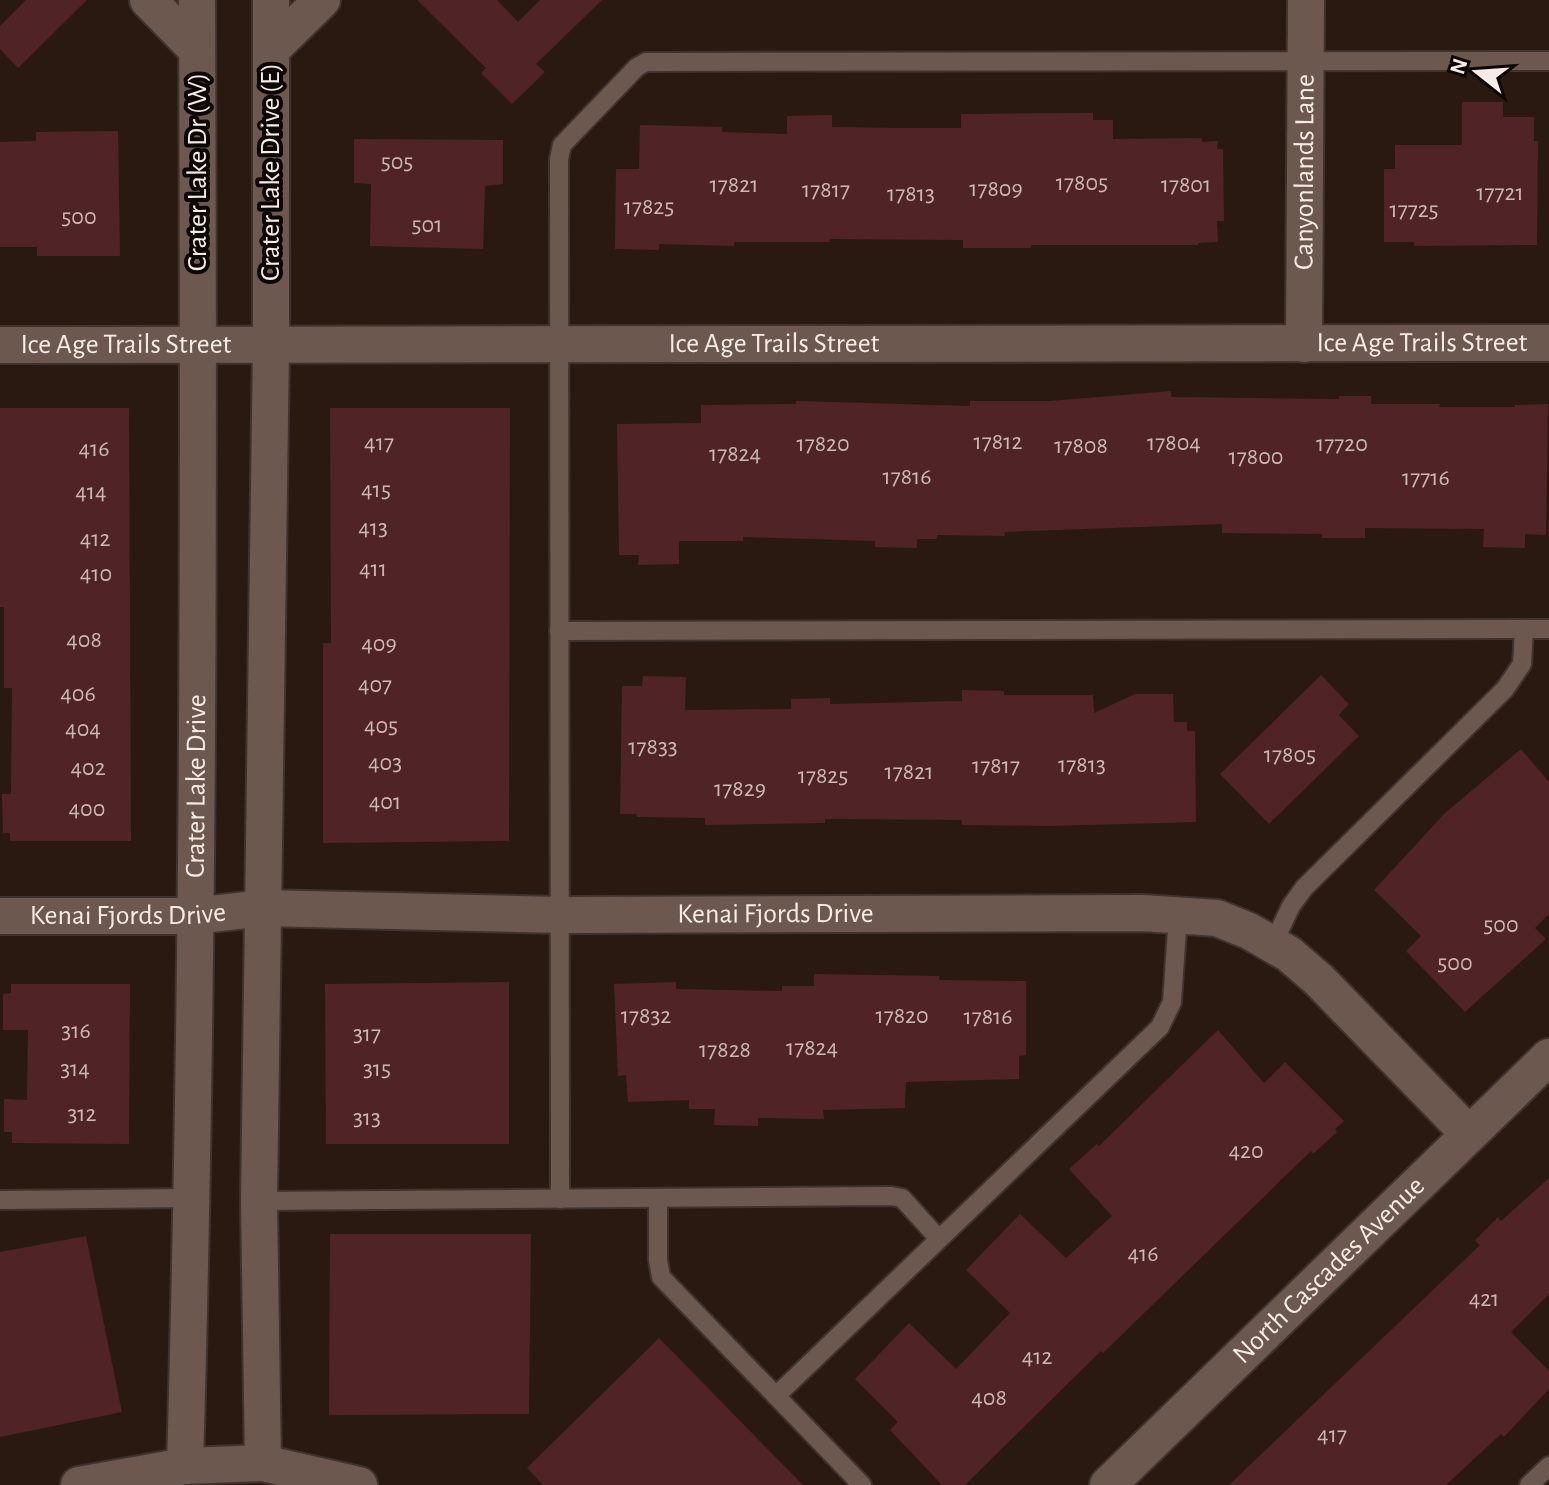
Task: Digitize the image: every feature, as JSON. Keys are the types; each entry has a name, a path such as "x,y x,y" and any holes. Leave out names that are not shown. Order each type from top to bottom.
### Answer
{"street":[{"path":"148,0 197,50"},
{"name":"Crater Lake Dr (W)","path":"197,0 198,345"},
{"name":"Crater Lake Drive (E)","path":"271,0 271,345"},
{"path":"271,50 322,0"},
{"name":"Canyonlands Lane","path":"1304,344 1306,0"},
{"name":"Ice Age Trails Street","path":"0,345 1549,343"},
{"name":"Crater Lake Drive","path":"185,1466 192,1198 198,345"},
{"path":"263,1463 259,1201 271,345"},
{"name":"Kenai Fjords Drive","path":"0,916 194,916 263,908 559,915 1178,915 1217,918 1249,931 1289,954 1319,980 1469,1134"},
{"name":"North Cascades Avenue","path":"1108,1485 1549,1057"},
{"path":"79,1485 185,1466 263,1463 359,1485"}],"lane":[{"path":"560,1199 559,159 562,145 637,67 646,62 1549,61"},
{"path":"1273,944 1291,906 1304,888 1505,689 1522,664 1524,629"},
{"path":"559,631 1549,629"},
{"path":"776,1396 1160,1027 1172,1002 1178,915"},
{"path":"259,1201 891,1196 902,1198 939,1239"},
{"path":"0,1200 192,1198"},
{"path":"658,1199 661,1277 862,1485"},
{"path":"1529,1485 1549,1466"}],"building":[{"path":"26,0 87,0 18,68 0,49 0,26"},
{"path":"417,0 497,0 518,22 540,0 602,0 536,64 545,72 512,104 481,73 486,68"},
{"path":"1462,102 1503,102 1503,117 1534,117 1534,141 1538,141 1537,245 1414,246 1414,242 1384,242 1384,169 1395,169 1395,145 1462,145"},
{"path":"1093,113 1093,120 1113,120 1113,139 1202,138 1202,142 1218,141 1217,149 1223,149 1224,221 1217,221 1218,242 1198,245 963,248 963,240 830,239 829,242 734,242 734,246 659,244 659,250 615,249 616,169 639,169 640,125 722,127 722,132 787,134 787,116 832,115 832,127 961,128 961,114"},
{"path":"118,131 120,256 37,256 37,247 0,247 0,142 36,141 36,132"},
{"path":"354,139 503,140 503,184 485,186 483,249 370,246 371,184 354,183"},
{"path":"1171,391 1171,397 1339,399 1339,396 1371,396 1371,404 1440,404 1439,407 1548,404 1546,535 1525,534 1525,548 1483,547 1484,529 1365,528 1365,538 1322,538 1322,534 1222,533 1222,524 1005,532 1005,536 937,535 937,539 917,539 917,548 875,547 875,541 743,537 743,541 679,541 679,564 638,565 639,555 619,555 617,424 701,423 701,405 796,404 796,401 970,406 970,401 1050,401"},
{"path":"0,408 129,408 131,841 10,841 10,833 3,833 2,794 11,794 12,688 4,688 4,607 0,607"},
{"path":"330,408 510,408 509,841 323,843 323,643 331,643"},
{"path":"1321,675 1349,704 1339,715 1359,736 1269,824 1220,774"},
{"path":"643,676 686,677 685,710 791,709 791,699 830,698 830,704 962,701 962,690 1004,691 1004,695 1093,695 1094,713 1135,694 1173,694 1174,722 1187,722 1187,731 1195,731 1196,822 1051,826 962,825 962,820 825,819 825,823 705,825 705,818 620,814 622,686 642,686"},
{"path":"1521,749 1549,782 1549,914 1535,928 1546,939 1465,1012 1406,951 1421,936 1374,890 1444,814"},
{"path":"814,974 1026,981 1026,1055 1019,1056 1019,1079 906,1082 905,1108 823,1110 824,1119 758,1118 758,1126 714,1125 715,1109 689,1109 689,1100 628,1102 626,1075 618,1076 614,984 676,982 676,989 782,991 782,986 814,986"},
{"path":"509,982 509,1144 326,1144 325,984"},
{"path":"11,984 130,984 129,1144 12,1143 12,1132 4,1132 4,1099 27,1100 28,1030 3,1030 3,994 11,993"},
{"path":"1218,1030 1264,1083 1285,1062 1344,1121 1335,1129 1337,1132 1313,1154 1311,1151 965,1485 942,1485 890,1430 898,1422 855,1379 909,1323 956,1369 1010,1313 966,1270 1020,1214 1066,1258 1112,1216 1069,1169 1097,1144 1099,1146"},
{"path":"1549,1178 1549,1294 1511,1332 1549,1371 1549,1389 1504,1437 1501,1434 1446,1485 1229,1485 1480,1245 1475,1240 1498,1217 1501,1221"},
{"path":"330,1234 531,1234 529,1414 329,1415"},
{"path":"86,1236 122,1412 0,1437 0,1252"},
{"path":"659,1338 803,1485 543,1485 527,1468"}]}
